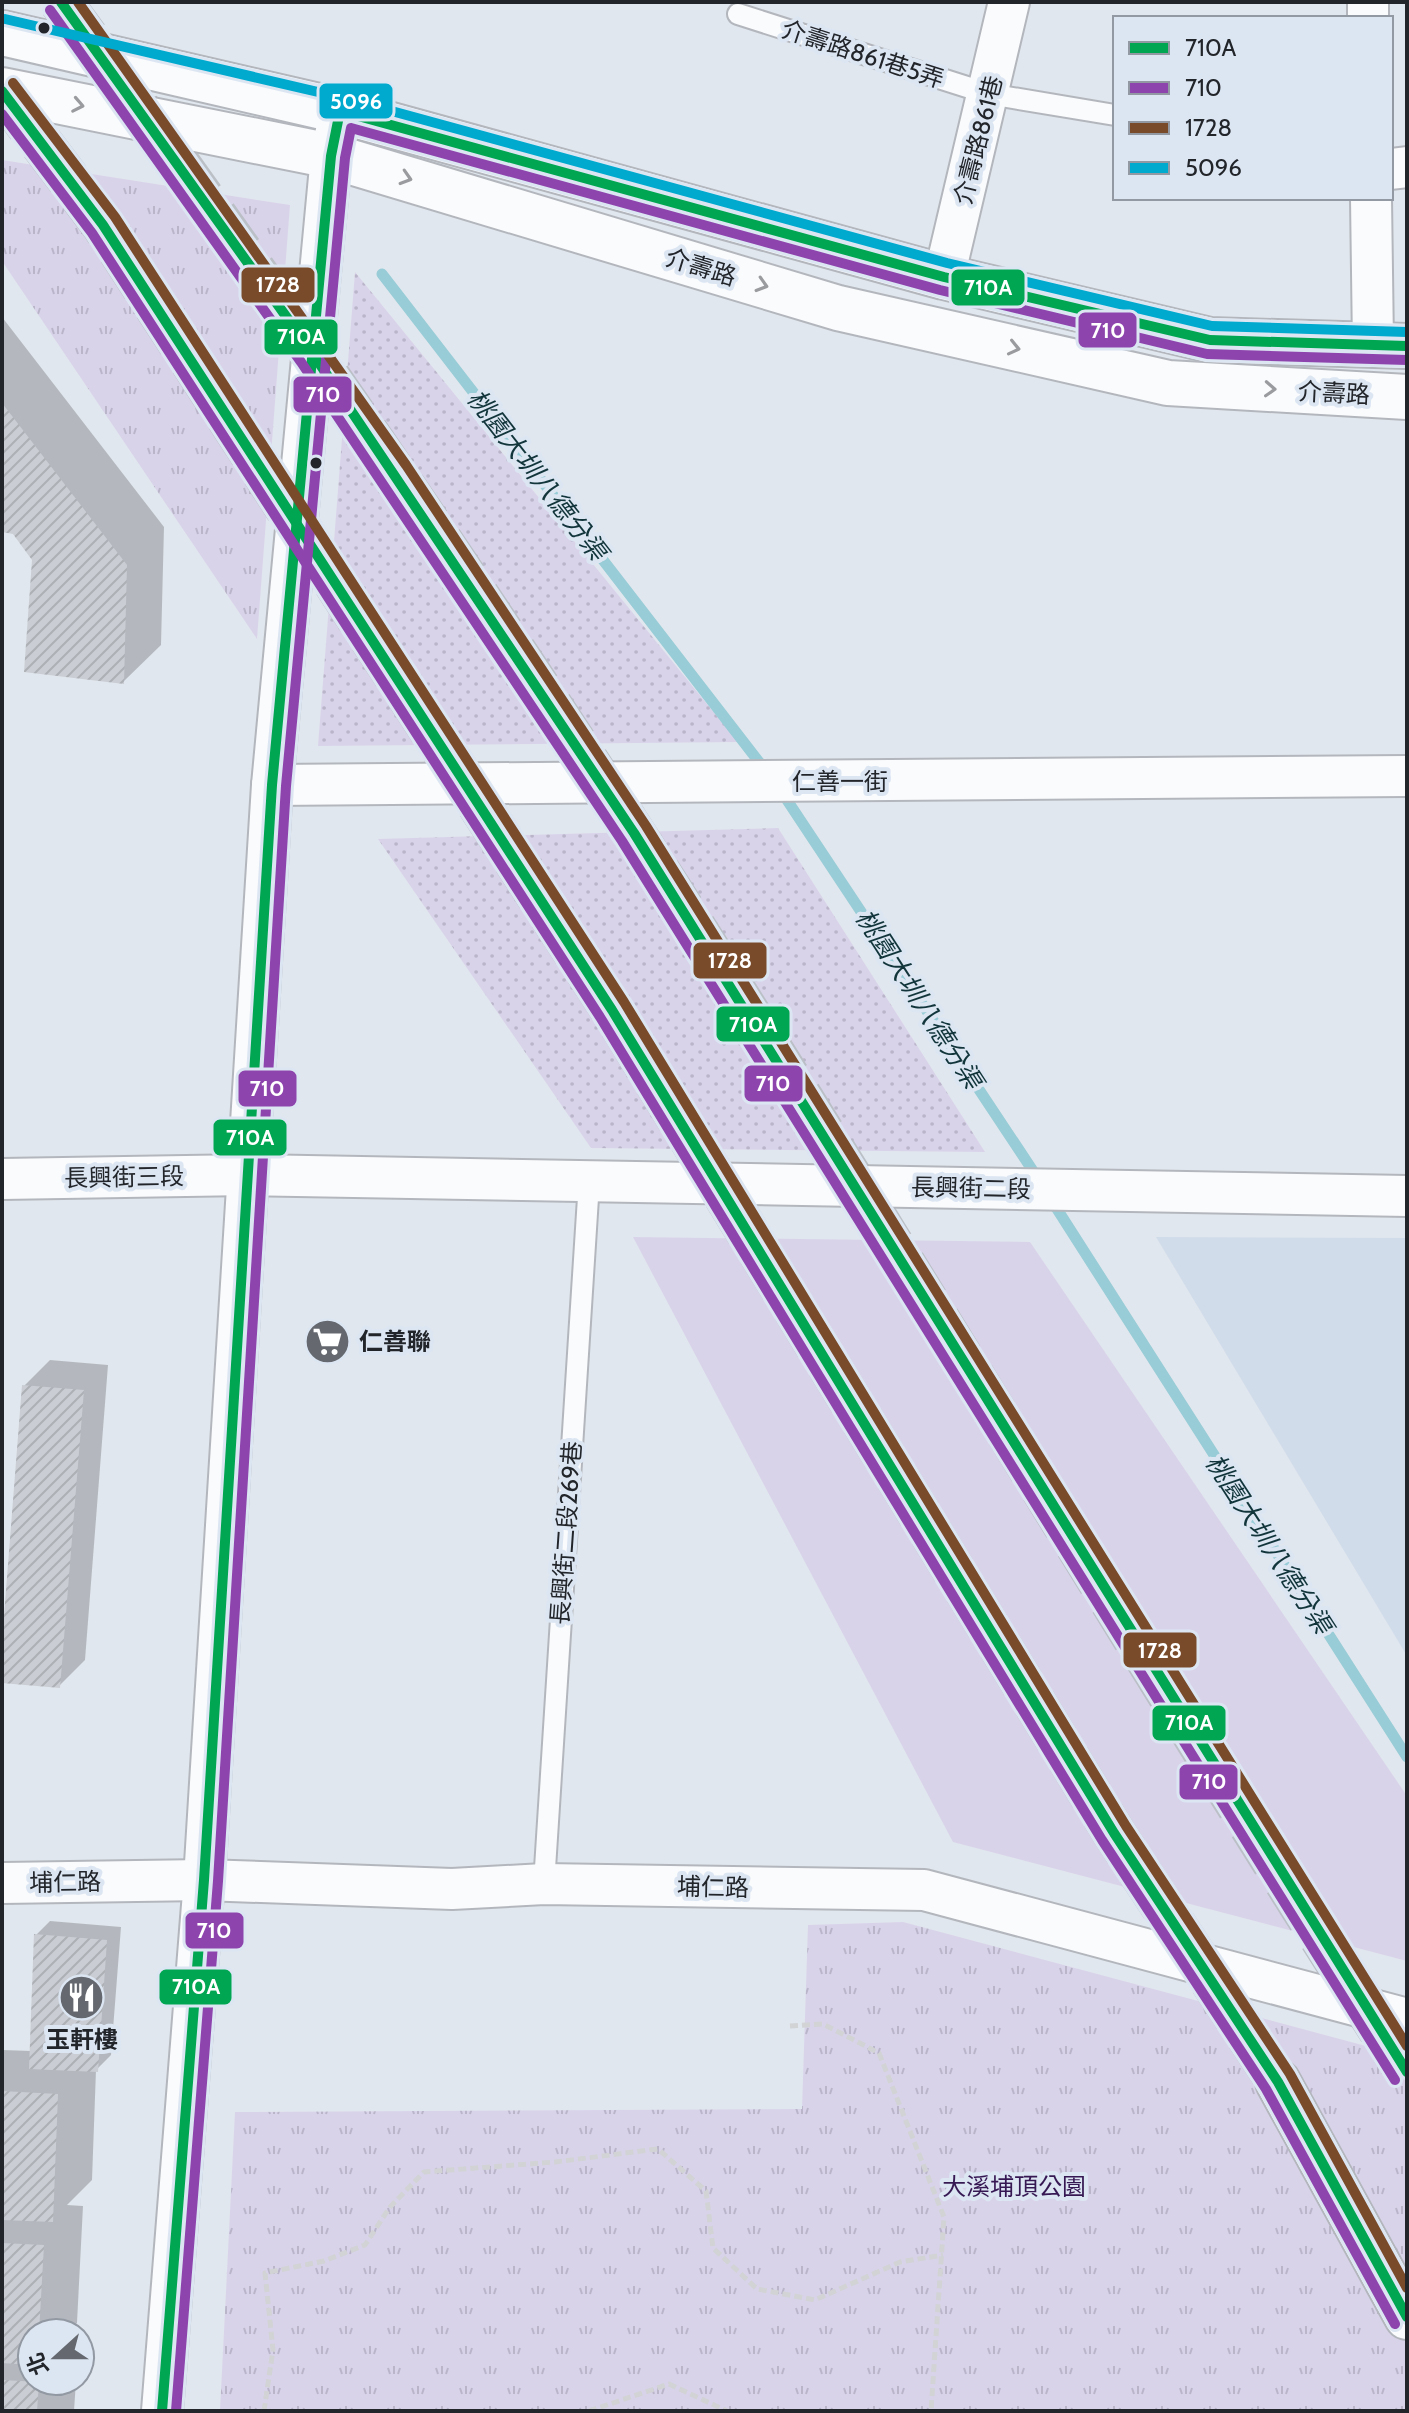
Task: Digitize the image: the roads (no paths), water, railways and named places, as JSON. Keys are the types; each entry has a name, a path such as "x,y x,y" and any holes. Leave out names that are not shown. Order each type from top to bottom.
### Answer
{"main road":[{"name":"介壽路","path":"2,33 340,111 944,277 1210,340 1390,346"},
{"name":"介壽路","path":"2,90 331,156 838,308 1168,383 1407,397"},
{"path":"1278,2082 1407,2317"}],"street":[{"name":"介壽路861巷","path":"944,277 1009,2"},
{"path":"162,2411 204,1880 272,785 331,156 340,111"},
{"path":"1371,200 1390,346"},
{"name":"仁善一街","path":"272,785 1407,776"},
{"name":"長興街三段","path":"2,1179 247,1175"},
{"name":"長興街二段","path":"247,1175 1407,1196"},
{"name":"埔仁路","path":"2,1883 204,1880 452,1889 544,1884 924,1890 1407,2019"}],"lane":[{"name":"介壽路861巷5弄","path":"738,14 989,94 1113,115"},
{"name":"長興街二段269巷","path":"544,1884 589,1182"}],"waterway":[{"name":"桃園大圳八德分渠","path":"382,274 766,771"},
{"name":"桃園大圳八德分渠","path":"781,791 1039,1180"},
{"name":"桃園大圳八德分渠","path":"1050,1198 1407,1757"}],"tunnel":[{"path":"61,2 313,354 476,592 634,833 799,1094 1318,1934 1407,2072"},
{"path":"2,91 103,225 612,1010 1114,1833 1278,2082"}],"place":[{"name":"仁善聯","path":"328,1341"},
{"name":"玉軒樓","path":"82,1997"}],"park label":[{"name":"大溪埔頂公園","path":"1014,2186"}]}
